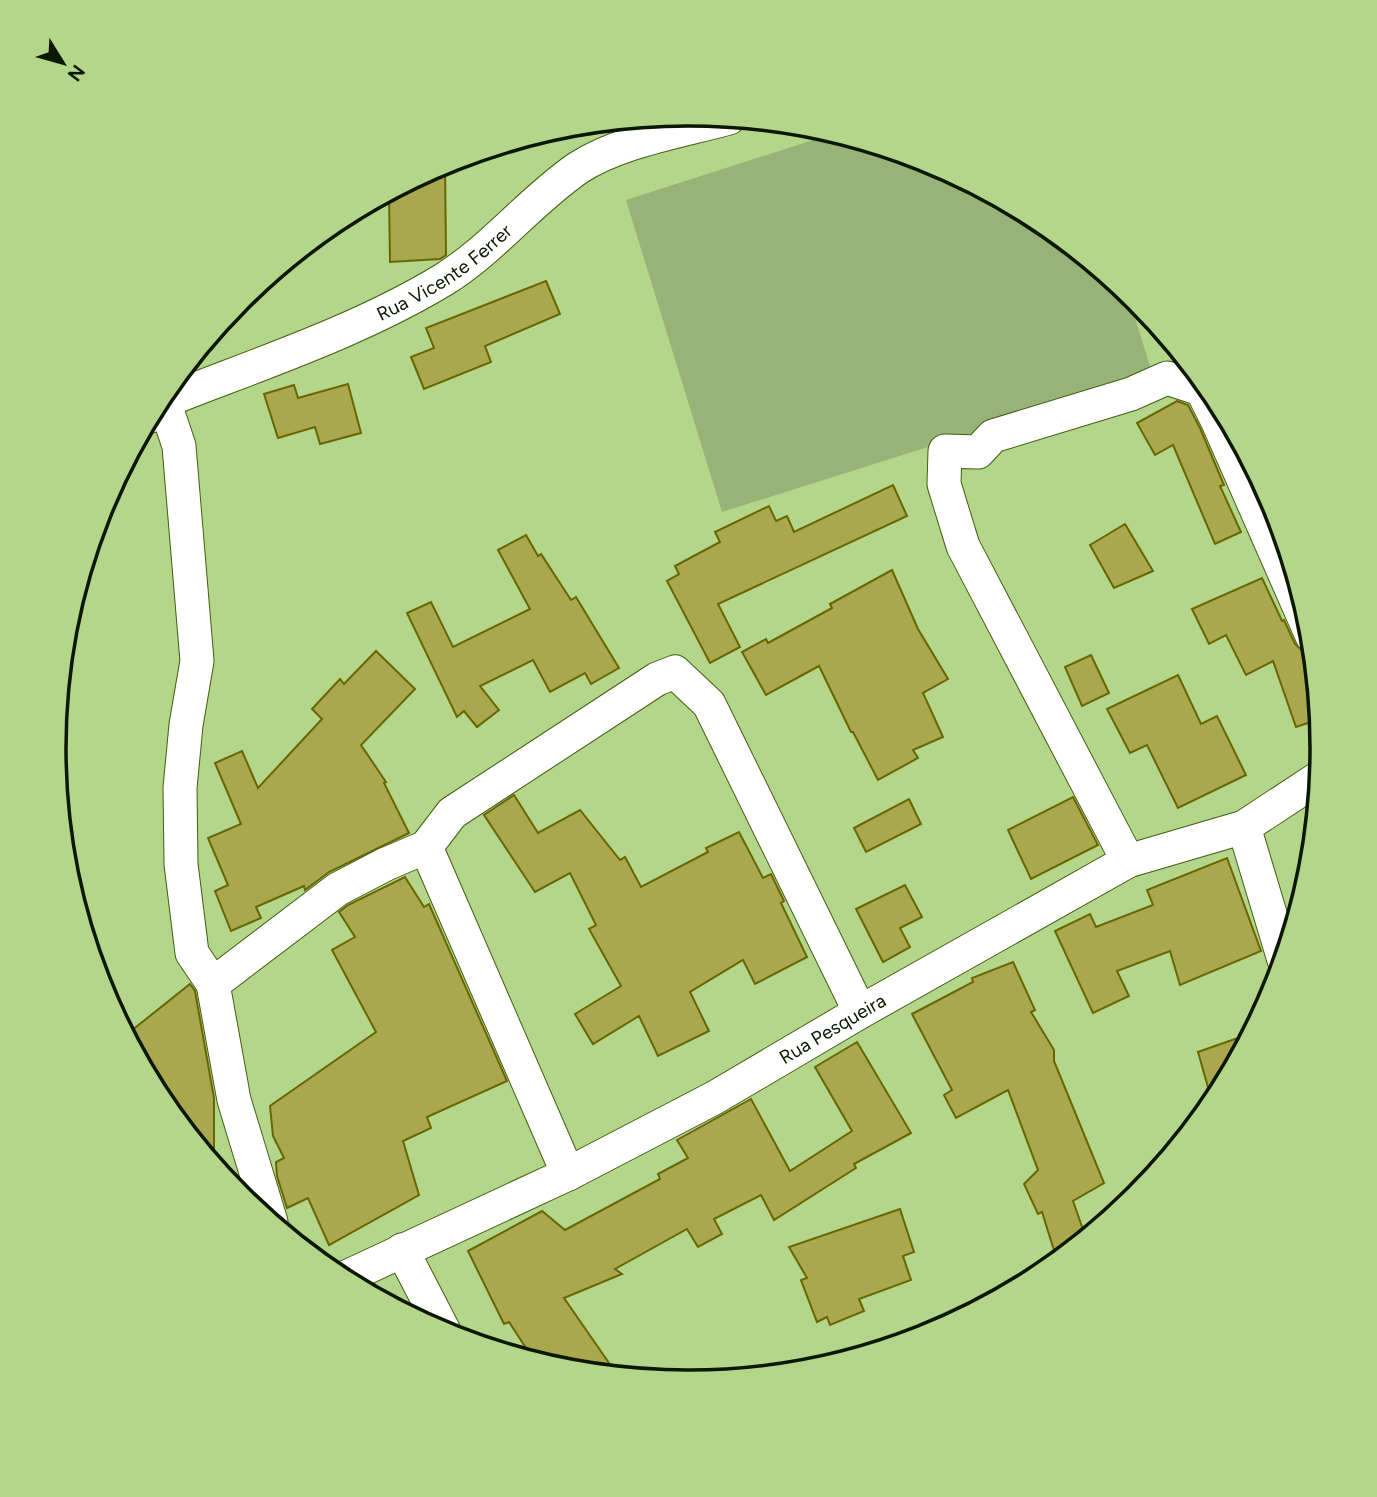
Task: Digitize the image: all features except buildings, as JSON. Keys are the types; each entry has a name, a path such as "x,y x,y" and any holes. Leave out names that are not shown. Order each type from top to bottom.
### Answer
{"street":[{"name":"Rua Vicente Ferrer","path":"175,397 399,305 446,278 580,166 621,148 698,127"},
{"path":"1128,861 963,546 944,484 945,452 978,452 993,436 1131,394 1167,378 1187,377"},
{"path":"164,414 180,446 197,661 186,725 180,788 181,864 192,953 213,984 234,1100 266,1204"},
{"path":"1218,423 1285,574"},
{"path":"213,984 338,889 426,846 452,813 657,679 675,673 709,704 860,1012"},
{"name":"Rua Pesqueira","path":"354,1273 568,1174 714,1098 860,1012 1128,861 1244,827 1309,784"},
{"path":"1244,827 1279,942"},
{"path":"426,846 568,1174"},
{"path":"402,1250 437,1317"}],"green space":[{"path":"815,139 888,160 927,174 1000,210 1034,231 1099,281 1134,315 1153,376 722,512 626,200"}]}
